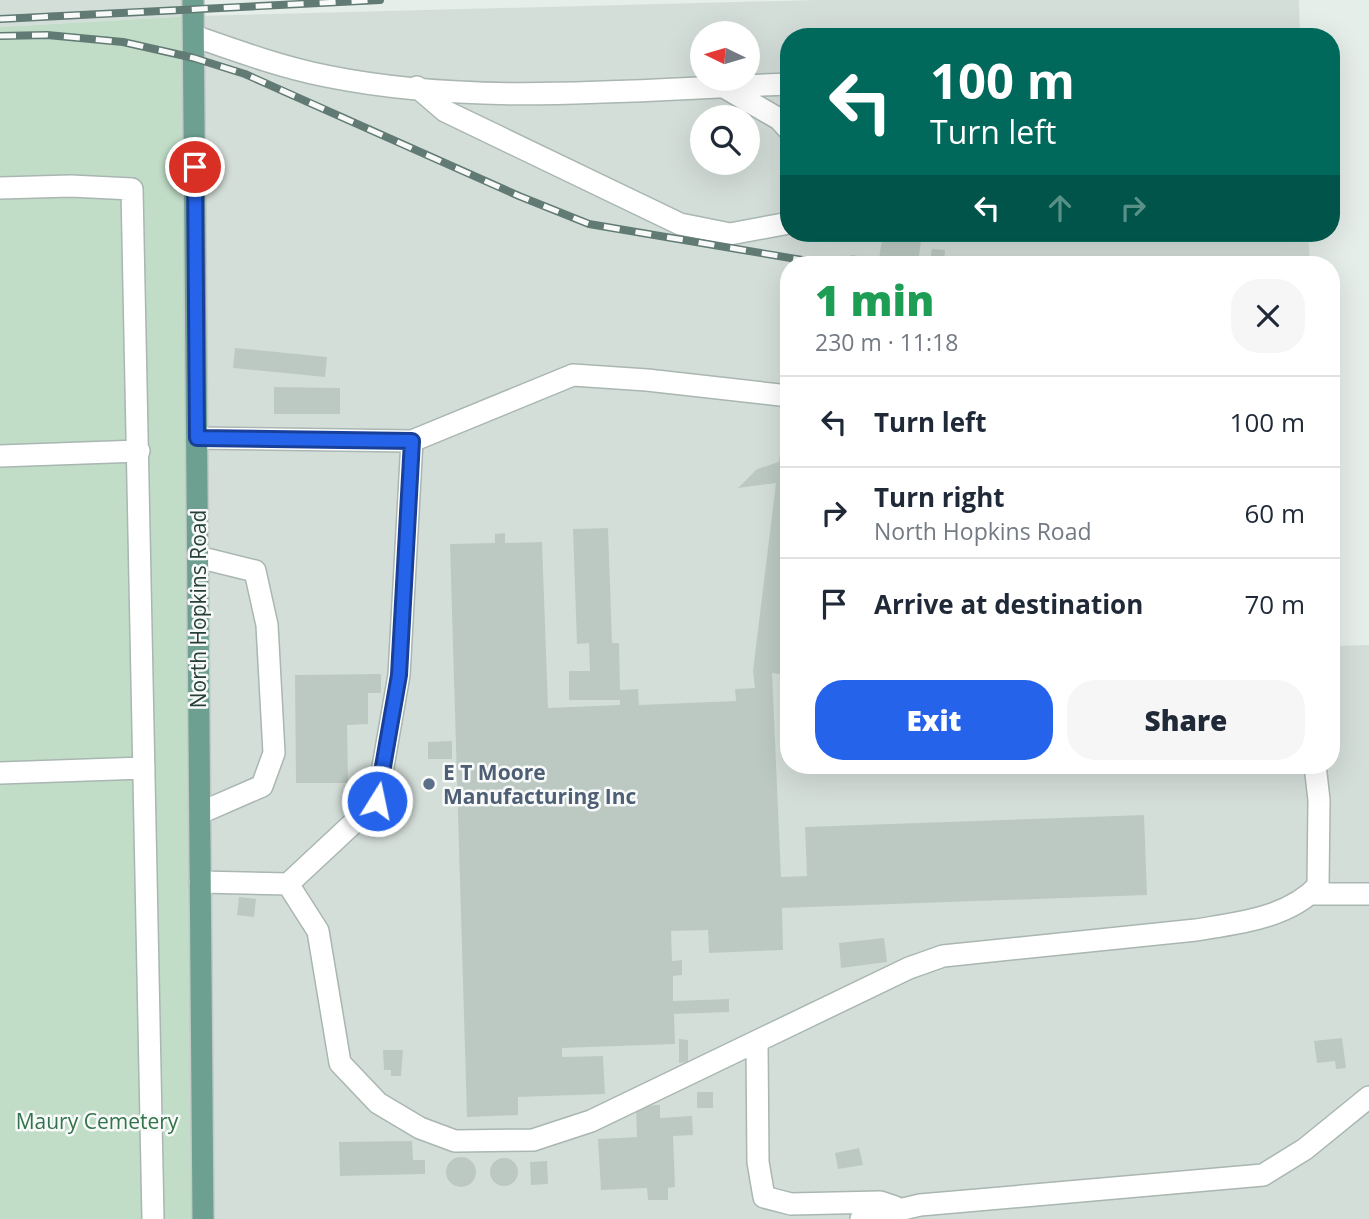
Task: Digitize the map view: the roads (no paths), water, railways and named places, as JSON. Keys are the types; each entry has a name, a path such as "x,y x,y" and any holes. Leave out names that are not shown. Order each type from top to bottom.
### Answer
{"main road":[{"name":"North Hopkins Road","path":"193,0 203,1219"}],"lane":[{"path":"194,36 327,76 417,87 569,93 690,87"},
{"path":"760,85 780,84"},
{"path":"417,87 446,111 680,224 730,234 780,225"},
{"path":"731,91 780,120"},
{"path":"0,188 117,186 132,189 153,1219"},
{"path":"197,438 412,441 573,375 648,380 780,395"},
{"path":"201,882 288,884 377,801 399,675 412,441"},
{"path":"0,456 139,451"},
{"path":"198,557 255,571 267,625 274,753 262,786 200,813"},
{"path":"0,773 144,768"},
{"path":"288,884 318,932 340,1063 378,1104 420,1128 454,1141 533,1140 591,1121 757,1044 909,968 943,956 1196,930 1236,923 1288,908 1318,886 1319,800 1316,774"},
{"path":"1310,894 1369,894"},
{"path":"757,1044 758,1162 764,1197 791,1204 880,1202 900,1209"},
{"path":"861,1219 920,1205 1263,1175 1305,1149 1369,1097"}],"railway":[{"path":"0,19 380,0"},
{"path":"0,36 47,35 123,42 194,58 245,74 519,196 589,224 780,256"}],"place":[{"name":"E T Moore Manufacturing Inc","path":"429,784"}],"park label":[{"name":"Maury Cemetery","path":"97,1121"}]}
